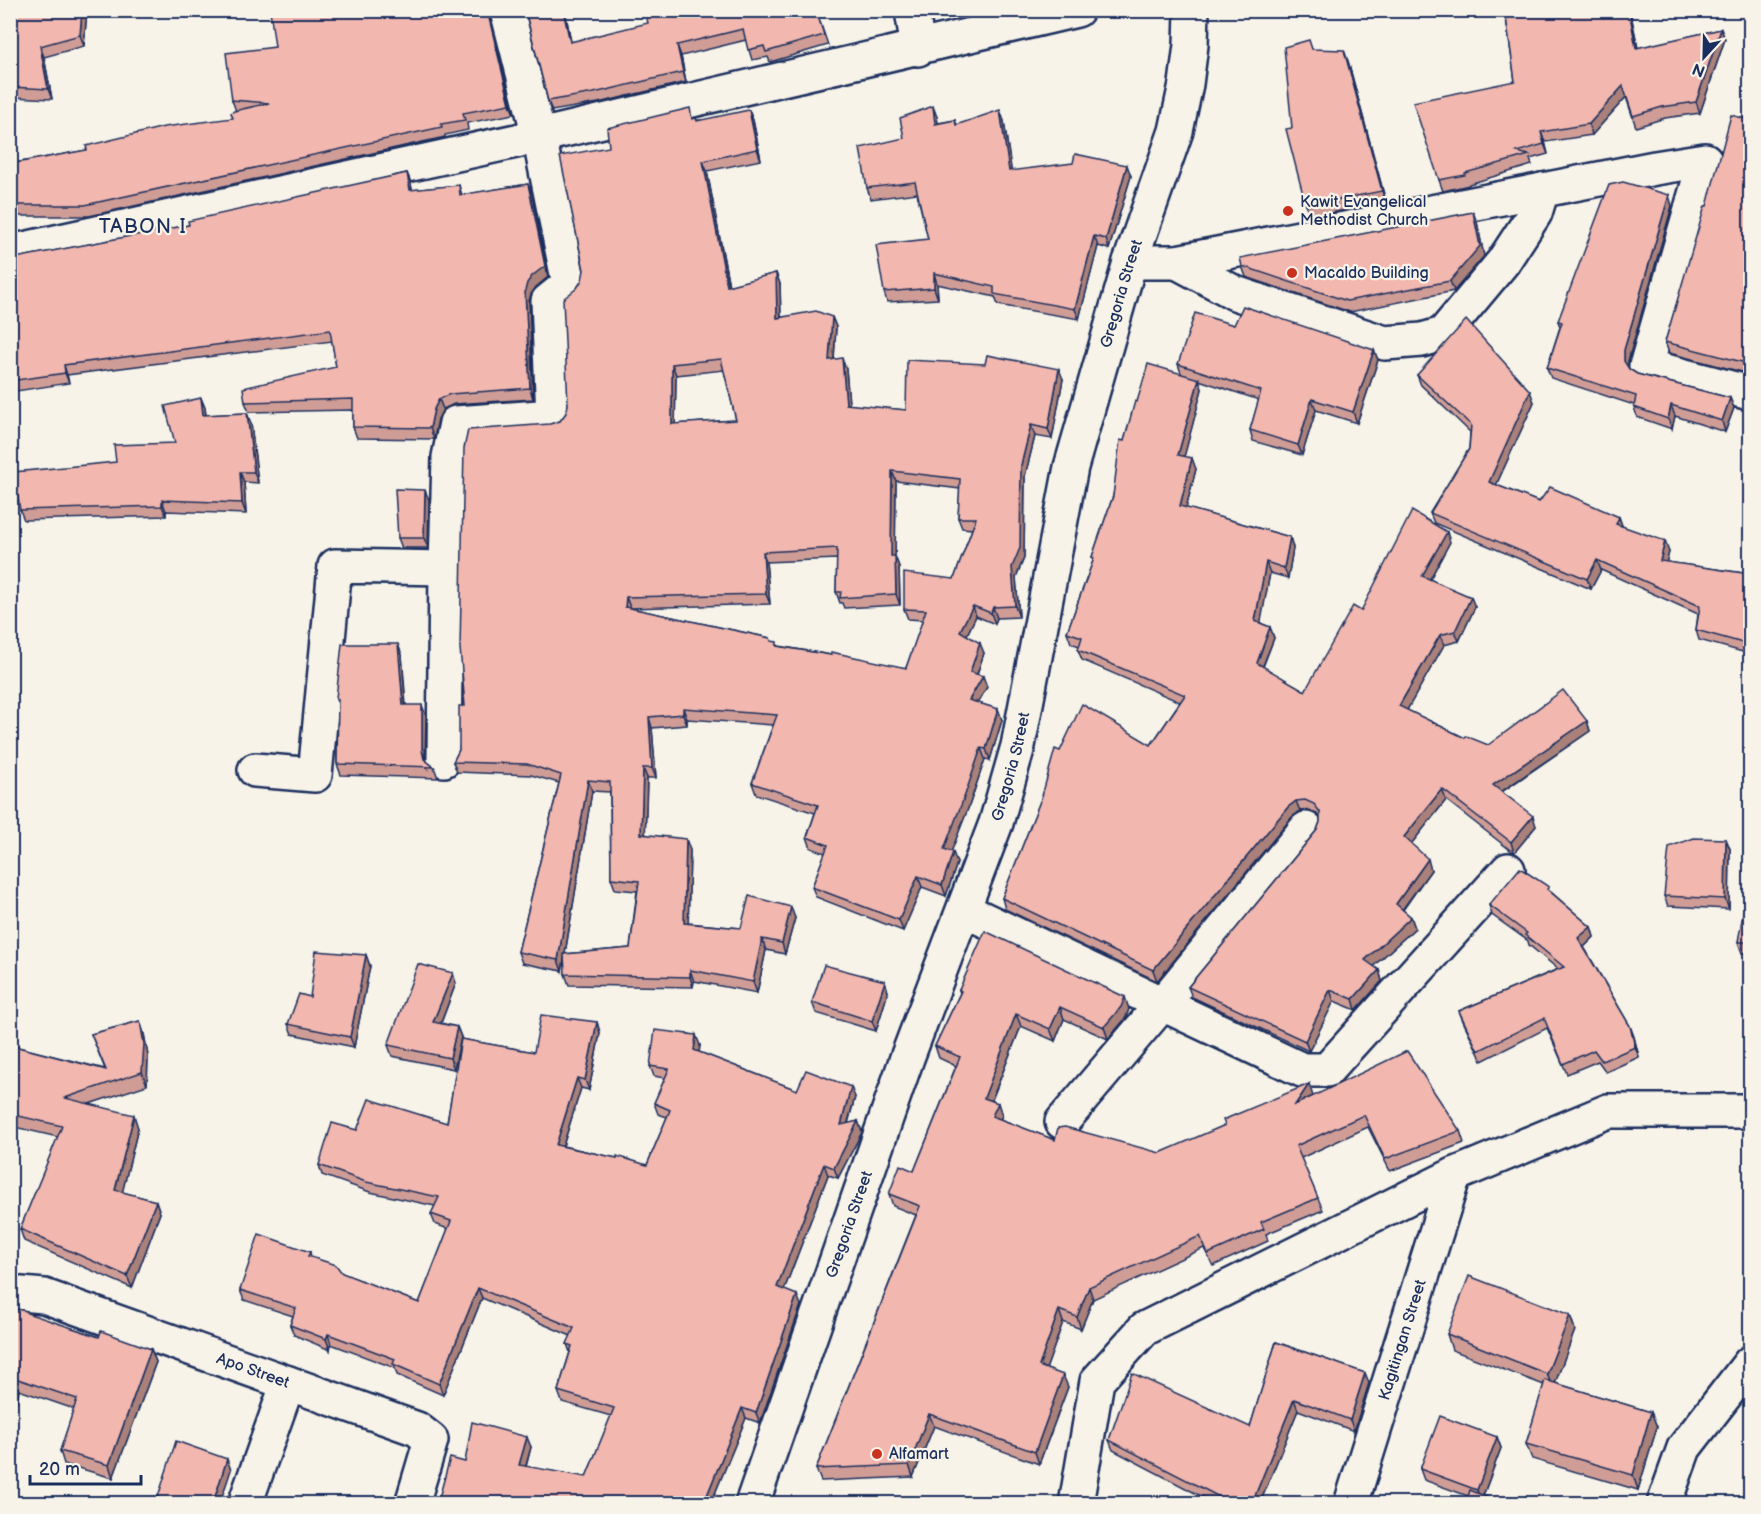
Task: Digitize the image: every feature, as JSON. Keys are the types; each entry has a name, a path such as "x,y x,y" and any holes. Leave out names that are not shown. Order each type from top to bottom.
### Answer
{"street":[{"path":"444,760 449,456 456,423 553,416 548,301 569,284 539,136 507,10"},
{"path":"912,10 918,49"},
{"path":"10,252 539,136 1077,10"},
{"name":"Gregoria Street","path":"752,1503 907,1058 996,823 1017,746 1071,467 1130,262 1176,130 1186,84 1191,45 1192,10"},
{"path":"1130,262 1177,262 1705,160 1646,366 1750,393"},
{"path":"1177,262 1235,293 1385,343 1422,340 1443,333 1503,262 1535,213 1542,190"},
{"path":"255,770 315,775 335,566 446,568"},
{"path":"1062,1122 1306,829"},
{"path":"963,910 1302,1070 1327,1070 1508,870"},
{"path":"1076,1503 1097,1381 1144,1329 1454,1175 1608,1111 1750,1111"},
{"name":"Kagitingan Street","path":"1351,1503 1454,1175"},
{"name":"Apo Street","path":"10,1293 44,1296 417,1429 430,1440 412,1503"},
{"path":"1664,1503 1684,1448 1750,1364"},
{"path":"245,1503 288,1383"}],"building":[{"path":"10,10 82,10 80,35 40,46 48,89 10,87"},
{"path":"270,10 487,10 510,104 463,113 465,120 441,124 442,127 85,205 10,205 10,164 87,150 86,146 164,127 233,118 231,113 234,111 269,103 232,100 226,53 275,47"},
{"path":"525,10 563,10 570,42 648,23 645,10 816,10 824,35 766,52 764,46 748,50 743,29 677,45 683,72 594,93 548,101"},
{"path":"1505,10 1629,10 1636,48 1721,29 1696,102 1662,107 1633,116 1623,86 1589,124 1541,132 1544,144 1517,152 1529,155 1465,173 1465,175 1439,180 1413,102 1515,81"},
{"path":"1309,40 1312,49 1344,50 1382,191 1306,206 1286,129 1292,128 1284,47"},
{"path":"933,106 935,124 955,120 956,125 1000,110 1009,171 1073,163 1075,154 1127,165 1106,239 1094,236 1075,309 994,294 994,287 934,273 934,288 884,292 876,245 928,239 915,182 867,188 860,148 904,138 900,118"},
{"path":"690,108 692,119 696,118 697,121 749,110 757,149 703,161 727,286 776,273 777,318 816,311 832,317 829,360 842,358 846,404 906,410 907,360 985,364 987,355 1059,369 1048,429 1031,425 1021,465 1020,548 1012,567 1015,606 993,607 991,613 973,606 960,631 980,643 970,672 983,676 969,700 998,709 986,749 981,748 944,849 953,852 942,885 918,876 899,920 812,887 828,845 807,837 818,805 752,783 777,715 683,708 683,714 649,717 652,768 643,768 641,834 686,839 684,923 741,928 749,896 791,907 782,943 762,939 753,982 690,970 690,977 565,974 564,954 630,948 639,881 611,878 610,782 588,780 558,960 518,952 561,775 527,764 453,762 459,750 459,706 465,706 460,648 464,448 468,430 550,424 560,421 566,413 568,405 563,299 577,288 584,270 560,156 609,147 607,128","holes":["721,359 736,420 672,424 672,364","892,471 960,479 958,518 976,518 954,579 904,573 904,609 926,610 906,668 831,652 831,655 777,646 777,642 771,641 770,638 625,607 626,597 766,594 763,552 837,548 836,592 841,592 840,598 896,594 895,556 891,556"]},
{"path":"1731,115 1750,120 1750,364 1665,342 1705,206 1707,206"},
{"path":"407,173 410,190 459,185 460,195 528,184 545,266 532,276 525,291 530,388 450,394 439,399 434,409 430,428 353,427 353,399 245,402 243,388 336,367 330,330 64,365 65,373 10,381 10,259 189,225 188,221"},
{"path":"1623,182 1669,195 1624,350 1624,361 1629,369 1637,374 1730,398 1722,421 1671,405 1668,419 1634,407 1636,396 1547,368 1562,322 1558,321 1609,185"},
{"path":"1473,212 1480,246 1450,281 1347,301 1242,266 1240,258"},
{"path":"1243,306 1374,350 1353,412 1312,399 1298,445 1250,430 1261,391 1178,364 1195,313 1234,325"},
{"path":"1466,320 1530,391 1489,482 1539,502 1550,487 1619,517 1616,524 1665,541 1660,561 1750,574 1750,645 1696,630 1700,606 1597,560 1587,579 1430,513 1469,449 1471,425 1417,375"},
{"path":"1148,364 1199,379 1178,455 1192,458 1180,506 1290,537 1284,568 1266,562 1255,621 1270,627 1257,663 1305,691 1353,606 1361,611 1412,511 1447,532 1422,576 1471,597 1455,631 1440,635 1399,706 1465,738 1466,736 1488,745 1563,690 1587,721 1493,785 1533,816 1511,842 1442,789 1404,837 1428,859 1396,904 1411,917 1365,960 1379,970 1353,999 1330,990 1305,1041 1188,987 1317,830 1320,812 1314,804 1305,800 1296,801 1288,807 1153,970 1002,898 1042,796 1055,749 1060,751 1082,704 1151,745 1185,695 1078,650 1082,637 1067,632 1094,558 1092,557 1113,496 1120,440 1124,441"},
{"path":"201,398 203,415 247,413 254,472 240,472 242,503 162,500 162,506 20,510 14,472 116,462 114,445 175,443 165,406"},
{"path":"395,489 425,490 424,538 398,538"},
{"path":"342,644 398,644 403,705 422,705 422,750 424,759 434,767 337,764 338,699 336,698"},
{"path":"1694,838 1726,839 1725,899 1664,896 1669,847"},
{"path":"1520,868 1549,887 1547,889 1591,927 1578,938 1630,1026 1635,1047 1602,1061 1594,1050 1563,1064 1544,1018 1478,1051 1459,1011 1564,967 1525,935 1527,933 1489,905"},
{"path":"1747,891 1750,891 1750,942 1738,942"},
{"path":"985,931 1125,997 1121,1007 1104,1027 1060,1007 1050,1029 1016,1014 984,1098 998,1103 992,1116 1055,1140 1058,1128 1065,1127 1160,1153 1225,1125 1223,1120 1309,1084 1295,1105 1407,1051 1460,1131 1385,1159 1364,1115 1296,1146 1318,1198 1261,1222 1264,1229 1208,1254 1200,1236 1089,1287 1077,1317 1059,1310 1039,1366 1063,1375 1035,1452 929,1414 909,1465 816,1469 920,1206 889,1194 900,1165 914,1171 960,1057 935,1046 961,991 959,990"},
{"path":"316,951 366,955 350,1037 288,1024 299,994 310,997"},
{"path":"418,964 453,973 433,1022 457,1027 450,1058 388,1045"},
{"path":"824,965 885,981 872,1021 812,1002"},
{"path":"541,1015 597,1022 585,1080 577,1078 556,1145 617,1158 617,1156 647,1165 670,1110 654,1103 669,1069 650,1066 655,1030 696,1035 694,1050 797,1090 806,1070 851,1087 841,1125 858,1121 834,1168 824,1164 777,1287 797,1295 756,1413 742,1408 704,1503 451,1503 439,1498 450,1458 465,1462 472,1422 527,1437 519,1465 586,1477 614,1408 558,1391 572,1346 567,1344 574,1328 478,1288 439,1384 393,1364 395,1359 328,1334 326,1339 290,1325 296,1308 240,1290 259,1234 310,1252 308,1256 336,1265 342,1273 419,1303 451,1221 431,1214 439,1197 366,1182 319,1165 332,1123 357,1130 369,1099 447,1123 461,1039 534,1052"},
{"path":"140,1021 144,1044 142,1072 65,1098 134,1115 115,1190 156,1201 127,1276 20,1229 62,1126 10,1114 10,1045 106,1070 91,1034"},
{"path":"1469,1276 1570,1315 1547,1374 1447,1334"},
{"path":"10,1308 27,1311 27,1313 99,1337 101,1331 151,1349 109,1465 60,1451 77,1399 15,1378 10,1399"},
{"path":"1276,1342 1365,1373 1350,1420 1294,1399 1252,1503 1231,1503 1109,1440 1132,1373 1250,1427"},
{"path":"1545,1380 1651,1412 1633,1475 1526,1444"},
{"path":"1440,1416 1497,1437 1477,1490 1420,1469"},
{"path":"176,1441 227,1459 213,1503 156,1503"},
{"path":"1470,1490 1501,1503 1466,1503"}],"place":[{"name":"Kawit Evangelical Methodist Church","path":"1288,211"},
{"name":"Macaldo Building","path":"1292,273"},
{"name":"Alfamart","path":"877,1454"}],"district":[{"name":"TABON I","path":"143,227"}]}
